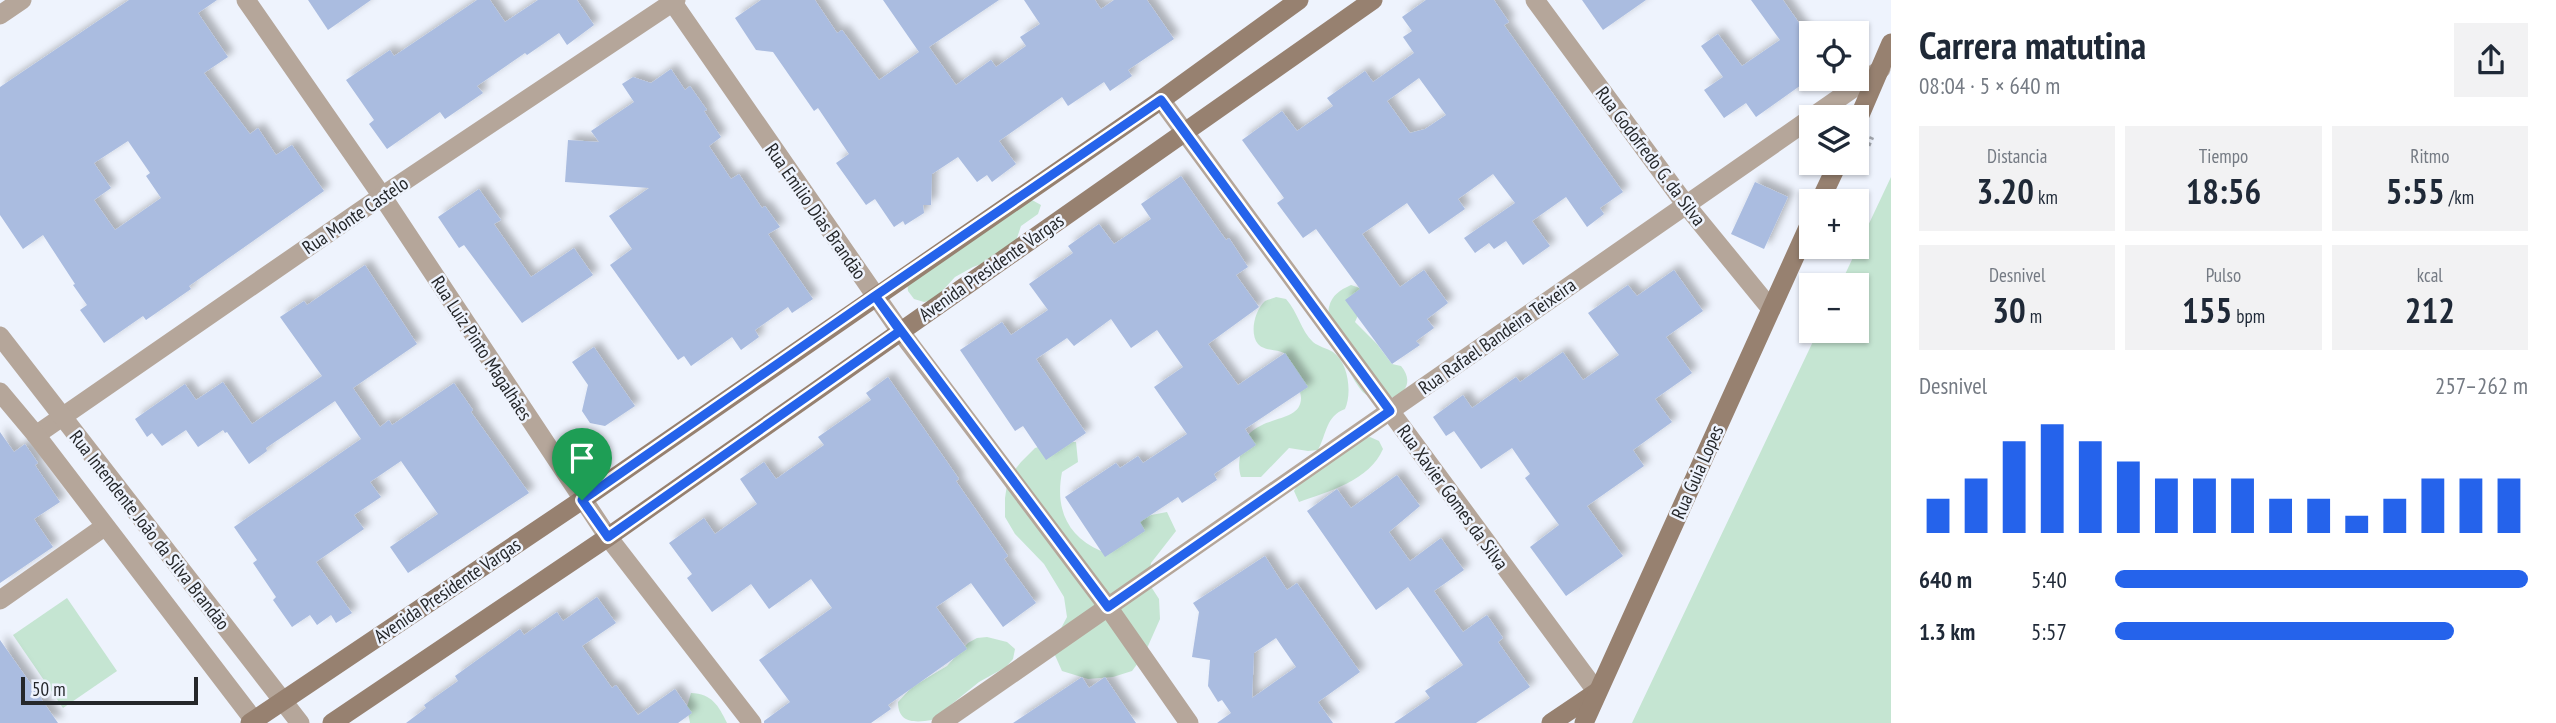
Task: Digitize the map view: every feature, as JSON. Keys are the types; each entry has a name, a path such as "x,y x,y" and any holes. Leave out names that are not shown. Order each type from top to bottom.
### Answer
{"main road":[{"name":"Avenida Presidente Vargas","path":"253,722 582,500 1161,100 1299,0"},
{"name":"Avenida Presidente Vargas","path":"332,723 608,537 1373,0"},
{"path":"1865,105 1891,43"},
{"name":"Rua Guia Lopes","path":"1584,723 1799,247"},
{"path":"1551,723 1597,692"}],"street":[{"path":"0,15 22,0"},
{"name":"Rua Luiz Pinto Magalhães","path":"246,0 382,196 582,500 752,723"},
{"name":"Rua Godofredo G. da Silva","path":"1535,0 1686,205 1771,309"},
{"name":"Rua Monte Castelo","path":"36,435 382,196 673,1"},
{"name":"Rua Emilio Dias Brandão","path":"673,1 900,331 1108,607 1189,723"},
{"name":"Rua Rafael Bandeira Teixeira","path":"1830,105 1881,69"},
{"name":"Rua Xavier Gomes da Silva","path":"1161,100 1597,692"},
{"name":"Rua Rafael Bandeira Teixeira","path":"942,723 1799,127"},
{"name":"Rua Intendente João da Silva Brandão","path":"0,336 300,723"},
{"name":"Rua Intendente João da Silva Brandão","path":"0,392 36,435 253,722"},
{"path":"0,600 104,527"}],"path":[{"path":"1869,144 1875,130"}],"green space":[{"path":"1891,177 1891,723 1632,723 1812,343 1869,343 1869,273 1846,273 1852,259 1869,259 1869,224"},
{"path":"1032,200 1041,205 1038,214 1021,226 1015,244 992,260 955,277 934,300 924,302 914,299 908,291 907,281"},
{"path":"1351,285 1360,288 1367,295 1355,322 1392,364 1401,366 1406,376 1407,384 1398,395 1380,399 1364,393 1352,377 1340,352 1331,326 1329,307 1337,293"},
{"path":"1276,297 1286,299 1313,342 1333,352 1343,363 1348,379 1347,403 1345,409 1330,421 1318,450 1289,448 1261,477 1241,477 1240,458 1246,438 1264,424 1293,413 1299,407 1301,398 1284,353 1267,349 1255,339 1254,322 1258,310 1265,301"},
{"path":"1370,437 1379,441 1383,449 1368,469 1347,483 1299,502 1294,491 1308,465 1360,439"},
{"path":"1055,442 1076,442 1078,462 1062,472 1060,498 1066,520 1089,545 1101,551 1146,516 1167,512 1176,531 1151,563 1148,582 1159,599 1160,619 1144,655 1132,671 1113,677 1088,679 1062,671 1054,653 1058,634 1067,617 1064,597 1044,564 1015,534 1005,517 1008,478 1035,448"},
{"path":"67,598 117,671 63,708 13,635"},
{"path":"987,637 1007,642 1015,649 1013,659 1006,667 979,682 932,720 913,721 904,718 898,702 912,687 947,666 968,643"},
{"path":"691,693 714,702 727,723 690,723 687,707"}],"building":[{"path":"129,0 217,0 198,13 228,57 204,73 250,134 258,128 276,155 292,145 324,191 189,286 191,289 146,320 143,316 104,343 80,310 87,305 43,235 23,249 0,215 0,87","holes":["128,141 150,173 146,176 161,198 115,230 94,200 111,188 94,163"]},
{"path":"308,0 371,0 328,30"},
{"path":"477,0 490,0 505,22 538,0 577,0 594,25 567,45 559,33 527,55 525,53 477,86 483,93 445,119 440,112 387,149 369,124 374,120 346,80 390,50 394,56"},
{"path":"761,0 815,0 837,33 842,30 879,80 919,52 883,0 999,0 929,47 956,85 991,60 996,67 1026,46 1020,37 1040,24 1024,0 1095,0 1101,9 1114,0 1147,0 1174,39 1128,70 1132,76 1110,91 1104,82 1068,106 1062,97 999,141 1016,164 992,182 987,175 977,182 958,157 932,174 931,205 923,205 924,213 905,225 903,221 894,227 875,199 866,205 836,163 849,154 818,108 814,111 773,52 756,50 735,18"},
{"path":"1426,0 1494,0 1509,22 1504,25 1623,192 1600,208 1604,214 1587,227 1566,197 1532,221 1550,246 1523,265 1506,241 1494,249 1489,243 1475,253 1464,238 1515,203 1493,174 1458,199 1465,209 1429,234 1407,203 1362,234 1400,287 1424,270 1448,303 1427,319 1434,328 1416,341 1420,345 1392,364 1345,300 1360,289 1316,229 1303,238 1277,203 1284,198 1242,140 1282,111 1297,131 1333,106 1327,98 1365,71 1373,82 1414,53 1403,37 1412,31 1402,17","holes":["1419,78 1446,115 1425,129 1410,133 1387,101"]},
{"path":"1582,0 1646,0 1603,30"},
{"path":"1751,0 1783,0 1799,23 1799,87 1756,117 1746,103 1724,118 1704,90 1723,77 1701,46 1718,34 1742,66 1780,40"},
{"path":"671,69 685,90 690,86 707,110 704,111 721,137 709,146 731,179 739,174 762,208 765,206 780,227 768,234 813,299 792,313 788,307 755,330 759,337 741,350 732,337 691,366 684,356 678,360 610,265 632,249 609,216 649,188 565,182 568,140 599,142 591,131 634,102 622,84 633,77 651,83"},
{"path":"1181,176 1248,267 1236,275 1259,307 1208,344 1238,385 1285,353 1308,387 1245,429 1256,445 1214,474 1217,480 1182,503 1178,497 1140,522 1145,531 1105,557 1065,497 1116,463 1120,468 1138,456 1143,463 1187,434 1154,387 1183,367 1157,330 1131,348 1111,319 1074,346 1067,338 1036,359 1086,433 1046,460 1023,426 1015,431 960,350 1002,322 1011,335 1048,310 1029,284 1073,253 1068,246 1099,224 1114,244 1151,219 1141,204"},
{"path":"1755,182 1788,197 1764,249 1731,234"},
{"path":"479,189 501,220 494,224 531,277 574,248 593,275 522,323 464,245 459,248 438,217"},
{"path":"365,265 417,344 353,388 380,427 389,420 392,425 454,383 473,410 471,412 529,493 408,573 390,547 438,514 401,461 370,482 381,497 354,515 364,529 316,562 352,613 336,623 331,615 317,625 310,615 292,627 273,600 276,597 253,563 257,560 234,527 361,439 335,401 266,448 267,451 249,464 223,430 198,447 186,430 162,446 152,433 147,437 135,419 185,384 196,400 223,382 252,424 322,376 280,317 304,301 307,305"},
{"path":"1674,270 1703,311 1666,337 1692,373 1655,399 1672,422 1633,450 1644,466 1587,506 1623,556 1566,596 1530,547 1559,525 1525,478 1530,474 1512,448 1481,469 1454,431 1446,436 1433,417 1463,395 1472,408 1516,377 1520,382 1563,352 1583,380 1619,355 1588,313 1628,285 1637,296"},
{"path":"594,347 635,406 605,426 590,423 582,411 588,385 572,362"},
{"path":"888,377 959,479 956,481 1008,556 1004,559 1036,603 1003,627 971,583 936,607 967,649 888,705 891,709 871,723 764,723 790,702 759,660 832,608 811,579 769,609 751,584 712,612 687,578 692,574 669,543 704,518 715,534 757,504 740,479 764,462 776,479 824,445 818,437 871,400 866,393"},
{"path":"0,432 14,452 25,444 38,463 35,465 60,502 34,519 53,547 0,583"},
{"path":"1397,475 1420,506 1389,532 1410,561 1441,538 1464,570 1434,591 1463,632 1487,615 1503,638 1498,642 1530,687 1476,723 1394,723 1430,698 1425,691 1463,665 1408,587 1376,610 1307,511 1337,489 1351,508"},
{"path":"1265,556 1287,590 1297,583 1360,672 1318,702 1333,723 1217,723 1231,713 1222,700 1218,702 1208,686 1210,660 1192,657 1199,612 1193,603","holes":["1276,638 1296,667 1252,698 1254,653"]},
{"path":"597,597 616,623 582,646 612,688 616,685 638,715 675,689 692,713 678,723 406,723 426,708 424,705 458,681 455,676 520,629 524,635 557,612 563,621"},
{"path":"0,640 26,677 58,723 0,723"},
{"path":"1082,677 1089,688 1105,677 1136,723 1013,723"}],"route":[{"path":"582,500 608,537 900,331 875,296 1161,100 1390,411 1108,607 875,296 582,500"}]}
